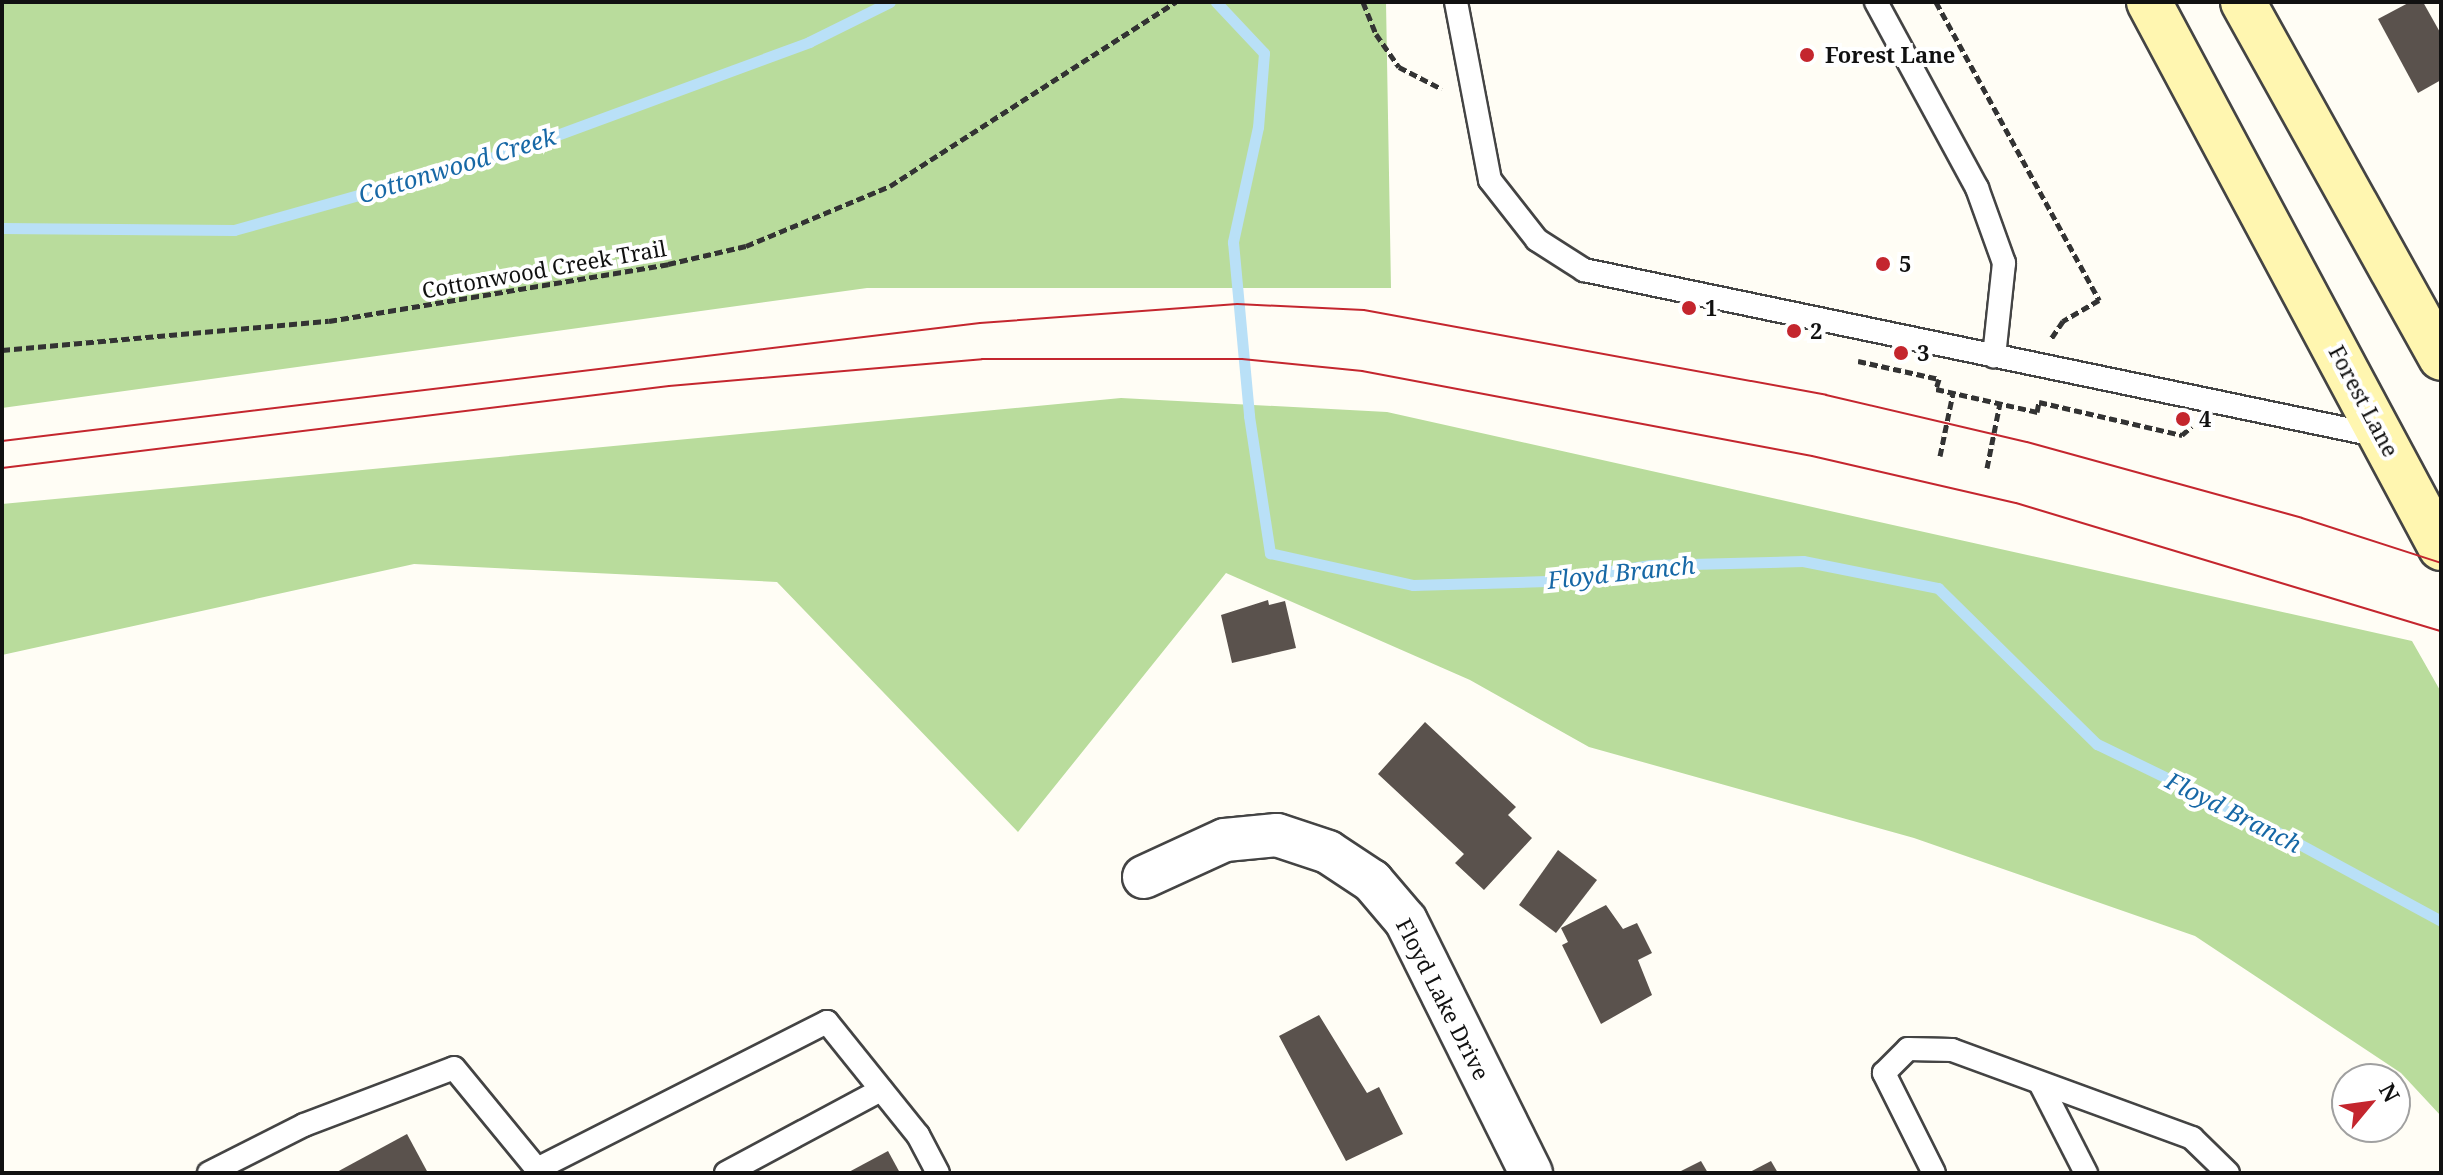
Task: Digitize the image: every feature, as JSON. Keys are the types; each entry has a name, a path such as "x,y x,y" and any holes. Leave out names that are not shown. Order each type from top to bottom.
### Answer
{"main road":[{"name":"Forest Lane","path":"2149,2 2441,548"},
{"path":"2243,2 2441,358"}],"street":[{"name":"Floyd Lake Drive","path":"1144,877 1225,840 1277,835 1328,852 1372,881 1406,921 1531,1173"}],"lane":[{"path":"1456,2 1490,180 1537,240 1584,270 2383,437"},
{"path":"1876,2 1977,188 2004,263 1994,356"},
{"path":"209,1173 304,1125 454,1068 538,1171 827,1022 918,1135 938,1173"},
{"path":"1934,1173 1884,1073 1908,1049 1952,1050 2192,1138 2228,1173"},
{"path":"2041,1085 2086,1173"},
{"path":"726,1173 881,1090"}],"path":[{"name":"Cottonwood Creek Trail","path":"2,350 329,321 668,264 746,246 890,186 1176,2"},
{"path":"1363,2 1376,34 1399,67 1442,89"},
{"path":"1845,358 1939,379 1936,389 2037,412 2049,342 2063,321 2099,300 1936,2"},
{"path":"1940,456 1953,393"},
{"path":"2039,402 2182,435 2198,420"},
{"path":"1987,468 2000,403"}],"green space":[{"path":"2,2 1386,2 1391,288 867,288 2,408"},
{"path":"1121,398 1387,412 2412,641 2441,692 2441,1116 2411,1084 2411,1063 2386,1063 2195,936 1914,838 1589,747 1470,680 1226,573 1018,832 777,582 414,564 2,655 2,504"}],"building":[{"path":"2410,2 2423,2 2441,34 2441,80 2418,93 2378,19"},
{"path":"1268,600 1269,605 1285,601 1296,648 1232,663 1221,615"},
{"path":"1425,722 1516,807 1508,815 1532,838 1484,890 1455,863 1464,854 1378,774"},
{"path":"1558,850 1597,880 1556,933 1519,905"},
{"path":"1606,905 1623,929 1637,923 1652,953 1638,960 1652,995 1601,1024 1562,945 1568,942 1561,928"},
{"path":"1319,1015 1367,1093 1379,1087 1403,1134 1346,1161 1279,1036"},
{"path":"407,1134 428,1173 335,1173"},
{"path":"888,1151 900,1173 847,1173"},
{"path":"1701,1161 1708,1173 1677,1173"},
{"path":"1771,1161 1778,1173 1748,1173"}],"waterway":[{"name":"Cottonwood Creek","path":"2,228 234,230 508,153 809,42 890,2"},
{"name":"Floyd Branch","path":"1216,2 1264,53 1258,127 1233,242 1249,416 1270,553 1413,585 1546,581 1651,565 1803,561 1938,588 2097,744 2268,827 2441,921"}],"tram line":[{"path":"2,441 980,323 1237,304 1364,310 1826,395 2027,442 2302,518 2441,563"},
{"path":"2,468 669,386 982,359 1242,359 1362,371 1812,456 2016,503 2441,631"}],"place":[{"name":"Forest Lane","path":"1807,55"},
{"name":"5","path":"1883,264"},
{"name":"1","path":"1689,308"},
{"name":"2","path":"1794,331"},
{"name":"3","path":"1901,353"},
{"name":"4","path":"2183,419"}]}
